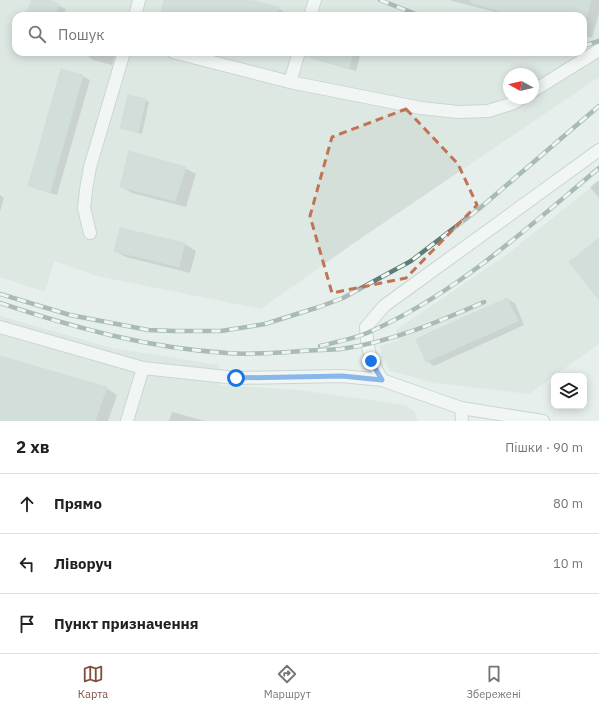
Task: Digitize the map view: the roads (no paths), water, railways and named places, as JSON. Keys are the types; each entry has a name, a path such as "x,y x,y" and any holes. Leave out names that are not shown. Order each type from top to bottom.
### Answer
{"street":[{"path":"135,12 139,0"},
{"path":"311,12 315,0"},
{"path":"539,87 599,50"},
{"path":"90,233 84,208 89,175 123,56"},
{"path":"189,56 290,82 421,108 458,112 488,112 511,104"},
{"path":"290,82 298,56"},
{"path":"382,380 371,361 367,343 366,327 384,306 599,150"},
{"path":"0,326 143,368 236,378 342,376 382,380 461,408 544,421"},
{"path":"127,421 143,368"},
{"path":"461,408 462,421"}],"railway":[{"path":"380,0 411,12"},
{"path":"587,45 599,41"},
{"path":"0,294 70,315 148,330 221,331 265,324 343,298 411,261 480,208 599,106"},
{"path":"320,346 350,339 367,333 399,318 430,300 489,259 599,168"},
{"path":"0,303 56,321 140,342 169,347 246,354 341,349 360,346 378,342 414,330 484,302"}]}
